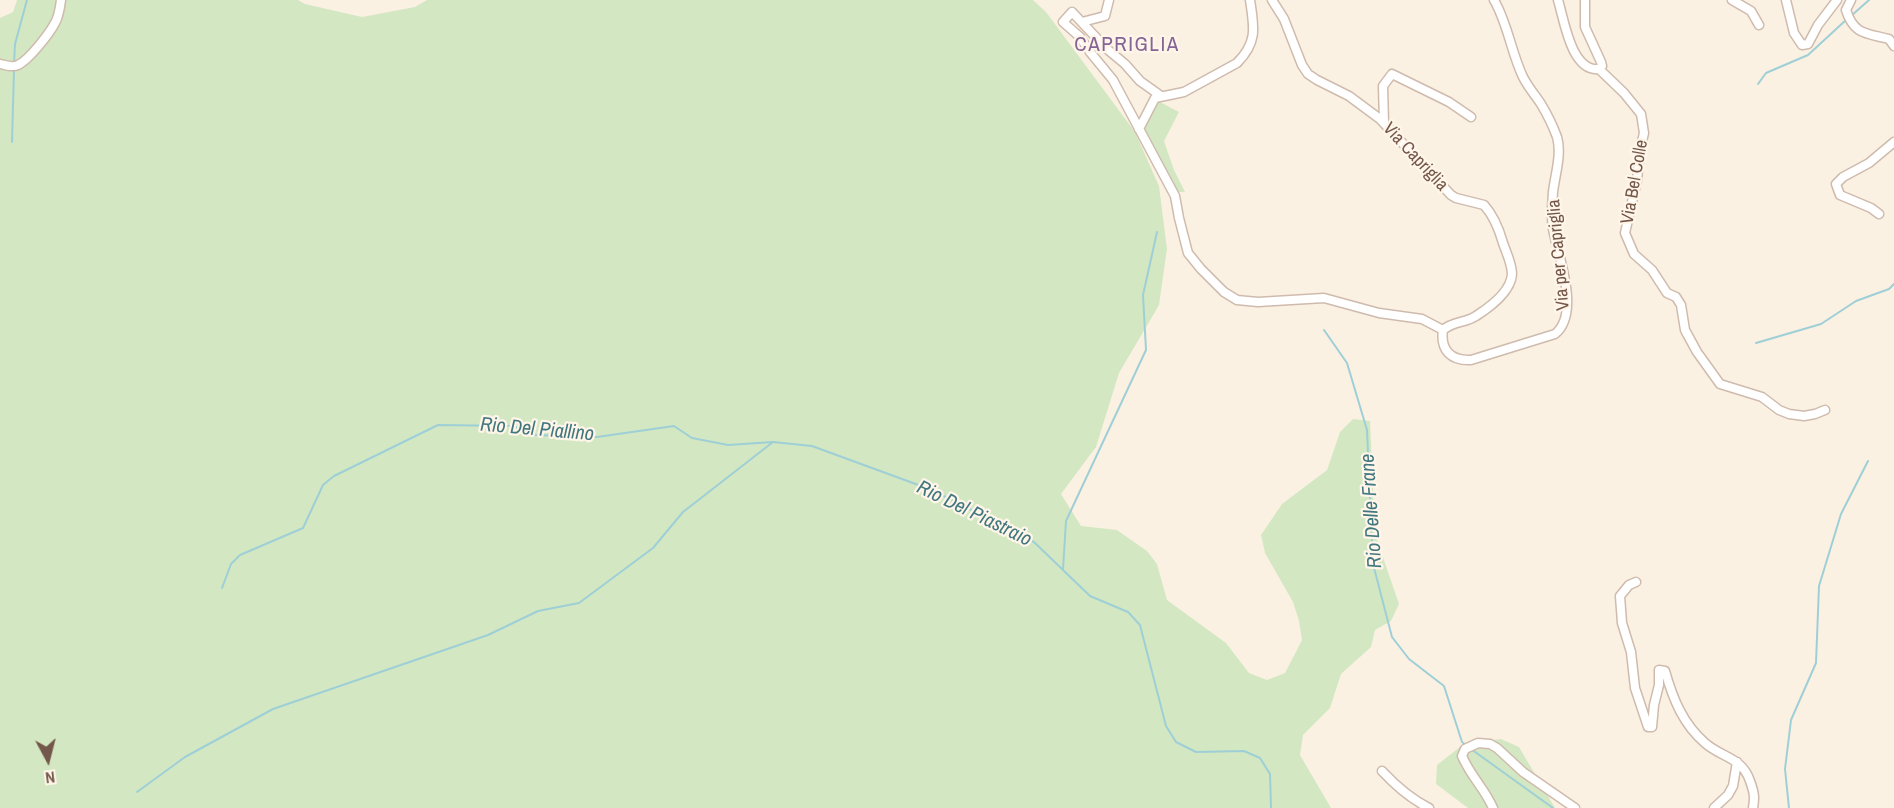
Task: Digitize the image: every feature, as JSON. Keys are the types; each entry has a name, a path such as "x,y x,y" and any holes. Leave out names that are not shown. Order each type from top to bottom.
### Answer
{"street":[{"path":"0,63 12,67 28,58 55,23 60,11 61,0"},
{"path":"1082,22 1105,16 1109,0"},
{"path":"1139,129 1155,98 1184,92 1244,57 1254,38 1250,0"},
{"name":"Via Capriglia","path":"1272,0 1284,19 1302,65 1308,74 1349,96 1384,123 1451,195 1488,208 1501,236 1511,270 1511,279 1499,298 1470,320 1449,325 1443,330"},
{"name":"Via per Capriglia","path":"1443,330 1443,345 1450,356 1471,360 1548,337 1560,330 1565,320 1567,300 1552,214 1558,144 1541,105 1525,81 1514,54 1505,21 1494,0"},
{"path":"1558,0 1574,52 1588,67 1596,70 1602,66 1585,27 1585,0"},
{"path":"1732,0 1751,11 1759,25"},
{"path":"1786,0 1794,33 1802,45 1808,44 1818,25 1837,0"},
{"path":"1851,0 1846,10 1849,20 1857,31 1889,39 1894,46"},
{"path":"1161,96 1140,81 1072,12 1063,22 1080,37 1113,80 1175,196 1188,253 1224,292 1237,300 1258,302 1324,298 1379,313 1422,319 1443,330"},
{"name":"Via Bel Colle","path":"1599,69 1624,93 1641,114 1644,133 1637,180 1625,233 1634,254 1652,270 1667,293 1676,297 1681,305 1685,330 1697,352 1720,384 1762,397 1779,410 1789,414 1804,416 1825,410"},
{"path":"1384,123 1383,86 1392,74 1449,102 1471,117"},
{"path":"1879,214 1871,208 1840,195 1836,184 1843,177 1869,163 1894,142"},
{"path":"1636,582 1629,585 1620,596 1622,623 1631,652 1635,688 1648,727 1652,727 1659,685 1659,670 1665,671 1672,697 1681,715 1706,744 1737,762 1747,772 1755,795 1753,808"},
{"path":"1493,808 1468,771 1462,756 1465,749 1478,744 1490,744 1497,748 1523,772 1575,808"},
{"path":"1714,808 1728,795 1733,786 1737,762"},
{"path":"1382,771 1393,784 1429,808"}],"green space":[{"path":"17,0 298,0 305,4 362,17 415,7 427,0 1033,0 1046,12 1135,132 1159,186 1167,249 1159,305 1119,373 1096,447 1061,494 1081,526 1117,530 1147,551 1157,564 1167,600 1226,643 1249,673 1267,680 1285,673 1302,640 1293,602 1265,553 1261,535 1282,504 1327,470 1340,432 1353,419 1370,421 1375,534 1399,604 1391,621 1375,630 1371,647 1341,674 1330,708 1303,735 1300,755 1331,808 0,808 0,18 13,12"},
{"path":"1156,100 1179,112 1164,141 1185,192 1174,192 1142,131"},
{"path":"1501,739 1519,747 1555,808 1468,808 1436,784 1437,765 1465,743"}],"waterway":[{"path":"14,64 15,44 27,0"},
{"path":"1851,16 1869,0"},
{"path":"1758,84 1766,73 1808,55 1846,20"},
{"path":"12,142 14,70"},
{"path":"1063,569 1066,521 1146,350 1143,295 1157,232"},
{"path":"1756,343 1821,324 1856,301 1889,289 1894,284"},
{"name":"Rio Delle Frane","path":"1324,330 1347,363 1367,430 1373,564 1392,637 1409,659 1444,686 1462,742 1466,745"},
{"name":"Rio Del Piastraio","path":"222,588 231,564 240,555 303,528 323,485 334,476 438,425 513,426 535,435 597,437 674,426 692,438 728,445 773,442 812,446 932,490 1034,542 1090,596 1128,612 1140,625 1166,726 1176,742 1196,752 1244,751 1260,758 1270,774 1271,808"},
{"path":"137,792 185,757 273,709 488,635 538,611 579,603 653,548 683,512 773,442"},
{"path":"1789,808 1785,769 1791,720 1816,663 1819,586 1841,514 1868,461"},
{"name":"Rio Delle Frane","path":"1471,749 1553,808"}],"district":[{"name":"CAPRIGLIA","path":"1127,45"}],"water label":[{"name":"Rio Del Piallino","path":"537,430"}]}
